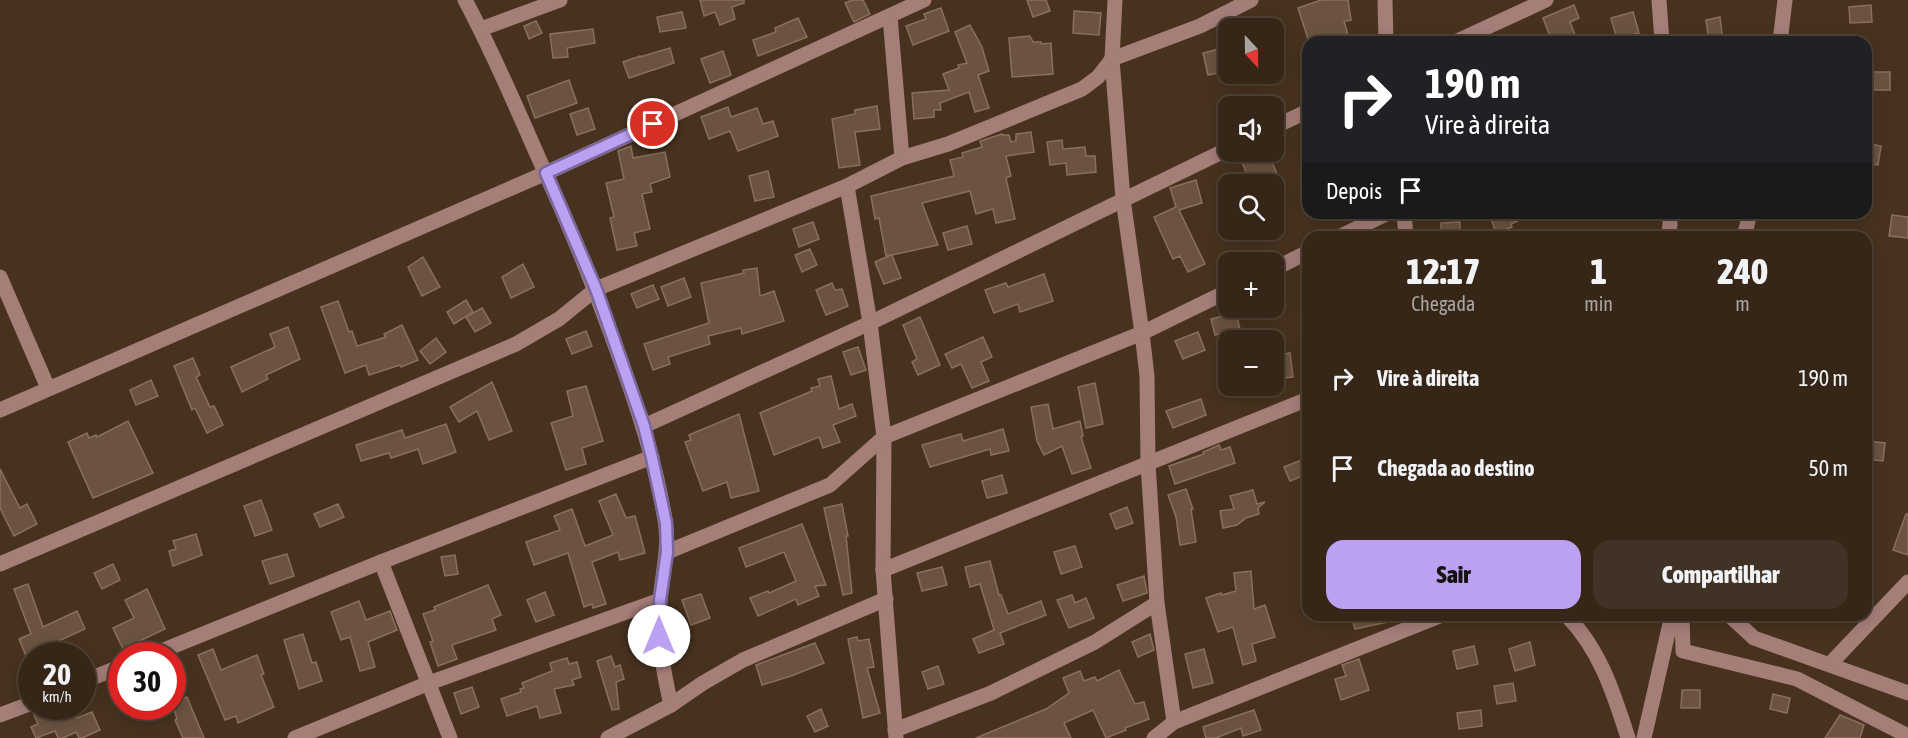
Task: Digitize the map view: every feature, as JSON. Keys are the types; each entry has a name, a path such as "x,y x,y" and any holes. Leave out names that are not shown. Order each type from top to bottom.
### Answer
{"street":[{"path":"465,0 481,29 596,289 644,426 666,523 667,552 660,600 662,664 671,705"},
{"path":"481,29 560,0"},
{"path":"1114,0 1113,59 1123,199 1143,333 1157,603 1174,722"},
{"path":"0,564 516,344 559,319 596,289 847,186 902,158 948,144 1082,88 1098,77 1113,59 1200,26 1251,0"},
{"path":"1385,0 1386,36"},
{"path":"1468,36 1546,0"},
{"path":"1659,0 1662,36"},
{"path":"1781,36 1785,0"},
{"path":"0,410 546,173 890,17 916,2"},
{"path":"890,17 902,158"},
{"path":"1284,122 1302,114"},
{"path":"644,426 870,323 1218,153"},
{"path":"847,186 870,323 884,437 883,570 896,734 991,693 1095,642 1157,603"},
{"path":"1351,231 1376,219"},
{"path":"1284,264 1302,255"},
{"path":"1,281 48,388"},
{"path":"667,552 830,485 884,437 1143,333 1218,296"},
{"path":"883,570 1302,401"},
{"path":"184,642 381,562 652,458"},
{"path":"381,562 450,738"},
{"path":"1872,620 1908,582"},
{"path":"608,738 671,705 702,683 743,660 886,599"},
{"path":"295,738 429,683 660,600"},
{"path":"1154,738 1174,722 1425,621"},
{"path":"1572,621 1597,657 1614,692 1628,738"},
{"path":"1644,738 1671,621"},
{"path":"1683,621 1683,651 1797,679 1908,735"},
{"path":"1736,621 1754,638 1908,693"},
{"path":"1830,664 1871,621"},
{"path":"0,715 18,708"}],"building":[{"path":"700,0 744,0 744,3 732,7 735,19 720,25 715,12 704,16"},
{"path":"852,0 863,0 870,14 854,22 845,3"},
{"path":"1027,0 1046,0 1050,11 1033,17"},
{"path":"1321,0 1348,0 1351,20 1344,21 1348,36 1307,36 1298,8"},
{"path":"1574,5 1579,18 1570,22 1576,36 1550,36 1543,18"},
{"path":"1871,5 1872,22 1850,23 1849,7"},
{"path":"941,8 949,31 913,45 906,26 926,19 924,14"},
{"path":"1074,11 1101,13 1099,35 1073,33"},
{"path":"682,12 686,28 660,32 657,17"},
{"path":"1633,12 1639,33 1616,36 1611,18"},
{"path":"1720,17 1722,36 1708,36 1706,20"},
{"path":"798,18 807,37 758,56 753,40 776,32 775,28"},
{"path":"536,21 542,33 529,39 524,26"},
{"path":"970,25 982,47 989,71 978,75 989,108 975,112 969,92 940,103 941,110 934,110 934,117 914,119 912,93 949,90 943,74 959,68 958,65 967,63 955,32"},
{"path":"593,29 595,43 567,48 568,57 553,58 550,34"},
{"path":"1030,36 1033,42 1051,43 1053,74 1012,77 1009,38"},
{"path":"670,48 674,63 629,78 623,62"},
{"path":"1218,49 1218,73 1208,75 1203,53"},
{"path":"723,51 731,75 710,83 701,59"},
{"path":"1873,72 1890,72 1890,90 1874,90"},
{"path":"569,80 577,103 535,118 527,96"},
{"path":"877,106 880,129 855,132 860,165 839,168 832,119 855,114 855,110"},
{"path":"728,107 731,117 757,108 763,124 773,121 778,136 738,151 730,131 709,139 701,117"},
{"path":"588,108 595,129 577,135 570,114"},
{"path":"1031,132 1034,152 1006,156 1011,176 1006,178 1015,219 996,223 993,209 976,214 970,191 922,203 938,245 892,255 901,278 884,284 875,262 891,255 886,256 879,218 875,219 871,196 954,176 950,160 963,157 962,153 982,147 980,141 1002,134 1009,135 1011,142 1016,141 1016,134"},
{"path":"1062,140 1063,149 1085,147 1086,156 1095,156 1096,172 1067,175 1066,163 1050,165 1047,142"},
{"path":"1872,144 1881,146 1878,165 1872,164"},
{"path":"631,146 633,158 665,152 670,177 650,184 652,192 642,194 650,229 634,233 637,246 617,250 610,218 614,217 606,183 624,179 618,151"},
{"path":"1242,162 1272,162 1277,174 1247,174"},
{"path":"768,171 774,197 755,201 749,176"},
{"path":"1196,180 1202,203 1179,210 1205,264 1188,272 1180,256 1173,259 1154,217 1176,207 1170,188"},
{"path":"1892,215 1908,217 1908,238 1889,236"},
{"path":"1491,219 1522,219 1511,224 1512,227 1495,231"},
{"path":"813,222 819,239 799,247 793,229"},
{"path":"1460,222 1460,231 1441,231 1441,223"},
{"path":"967,226 972,244 948,250 943,233"},
{"path":"810,249 817,265 802,272 795,255"},
{"path":"423,257 440,287 422,296 408,267"},
{"path":"523,264 534,287 511,298 502,277"},
{"path":"757,268 760,296 774,291 784,321 742,334 741,328 708,336 710,344 668,357 670,364 653,370 644,344 709,323 701,283"},
{"path":"1044,274 1053,301 1020,312 1018,304 994,313 985,290 1006,283 1008,287"},
{"path":"684,278 691,297 668,306 661,287"},
{"path":"832,283 835,290 842,289 848,306 826,315 816,290"},
{"path":"653,285 659,299 637,308 631,294"},
{"path":"466,300 473,312 454,324 447,312"},
{"path":"338,301 349,332 352,331 357,346 386,337 384,334 402,325 418,360 369,375 366,365 345,373 321,307"},
{"path":"482,308 491,323 475,332 466,317"},
{"path":"920,317 940,365 918,375 912,362 917,359 903,325"},
{"path":"1237,318 1240,329 1218,330 1218,334 1215,335 1211,319"},
{"path":"288,327 300,359 266,375 268,379 242,392 231,367 275,347 270,334"},
{"path":"586,331 592,346 572,354 566,339"},
{"path":"1198,332 1205,350 1183,359 1175,341"},
{"path":"983,337 992,357 981,362 989,381 972,388 961,364 952,368 945,354"},
{"path":"436,338 446,352 430,364 420,351"},
{"path":"858,347 866,370 851,375 843,352"},
{"path":"1290,353 1293,377 1284,378 1284,354"},
{"path":"193,358 200,375 196,377 210,407 214,406 223,425 207,433 195,408 192,410 174,366"},
{"path":"831,376 839,409 852,404 856,416 833,425 840,442 823,448 819,437 774,455 760,413 812,391 811,388 820,386 818,379"},
{"path":"151,380 158,396 136,405 130,390"},
{"path":"492,382 512,431 489,440 477,411 459,422 450,407"},
{"path":"1095,383 1103,424 1086,428 1078,387"},
{"path":"586,386 603,441 582,448 586,464 566,470 551,423 573,416 567,391"},
{"path":"1201,399 1206,415 1173,428 1166,411"},
{"path":"1048,404 1053,429 1080,421 1083,436 1081,437 1091,468 1072,474 1062,446 1044,455 1037,441 1031,407"},
{"path":"739,414 759,491 731,498 727,482 703,491 685,442 691,440 689,435"},
{"path":"128,421 153,473 93,498 68,442 87,433 89,438 96,435 97,437"},
{"path":"446,424 456,452 423,464 418,449 391,458 389,453 361,461 356,445 402,430 405,438"},
{"path":"1003,429 1009,451 991,455 990,449 930,467 922,445 961,434 963,441"},
{"path":"1872,442 1885,443 1883,461 1872,460"},
{"path":"1219,445 1221,450 1230,447 1235,463 1175,484 1169,466 1204,454 1203,452"},
{"path":"1302,460 1302,476 1290,481 1284,467"},
{"path":"0,469 20,508 27,504 37,524 14,536 0,508"},
{"path":"1002,475 1007,493 987,498 982,481"},
{"path":"1186,489 1193,509 1191,509 1196,542 1180,545 1176,517 1168,495"},
{"path":"1253,490 1257,504 1265,502 1258,508 1259,514 1246,518 1237,525 1223,528 1220,511 1234,509 1230,496"},
{"path":"616,494 626,518 635,516 645,553 620,560 618,552 592,562 606,604 593,608 592,604 584,607 568,553 534,565 526,542 560,530 554,516 572,509 585,546 613,535 599,501"},
{"path":"261,500 272,530 255,536 244,506"},
{"path":"338,504 344,517 320,527 314,514"},
{"path":"842,504 848,536 846,536 852,593 843,595 824,508"},
{"path":"1127,507 1133,523 1116,529 1110,514"},
{"path":"1906,514 1908,514 1908,555 1893,550"},
{"path":"802,524 826,585 815,586 819,596 798,605 796,599 758,616 750,598 768,591 769,593 796,581 784,552 746,567 739,548"},
{"path":"196,534 202,555 173,566 169,551 176,549 173,541"},
{"path":"1075,546 1082,567 1061,574 1054,552"},
{"path":"287,554 294,576 270,584 262,561"},
{"path":"455,555 458,574 445,576 441,557"},
{"path":"990,561 999,595 1001,595 1008,614 1041,601 1046,615 1000,633 1004,644 979,653 973,639 994,630 980,584 970,587 965,567"},
{"path":"113,564 120,580 102,589 94,573"},
{"path":"942,567 947,585 922,591 917,573"},
{"path":"1251,571 1254,609 1265,605 1275,637 1252,644 1256,661 1243,665 1233,627 1218,632 1206,598 1236,591 1234,573"},
{"path":"1144,576 1147,593 1123,601 1117,585"},
{"path":"28,584 43,627 77,611 85,629 57,642 20,642 19,639 31,634 14,589"},
{"path":"488,585 501,615 492,619 496,630 452,645 457,659 438,666 430,642 433,641 423,614 435,610 434,607"},
{"path":"147,589 165,629 138,642 120,642 113,628 134,618 125,600"},
{"path":"545,592 554,615 536,622 527,600"},
{"path":"701,594 710,618 691,625 682,600"},
{"path":"1072,595 1075,603 1086,598 1094,618 1069,628 1057,600"},
{"path":"359,601 366,620 390,611 397,630 368,642 375,667 360,671 350,637 341,640 331,612"},
{"path":"1353,621 1393,621 1355,629"},
{"path":"303,634 312,663 316,662 322,681 299,689 284,640"},
{"path":"1150,634 1154,650 1138,657 1132,642"},
{"path":"857,637 858,641 869,639 874,667 867,668 880,713 863,718 848,639"},
{"path":"1530,642 1535,665 1515,671 1509,649"},
{"path":"815,643 824,663 762,685 756,665"},
{"path":"1474,646 1478,664 1457,669 1453,651"},
{"path":"213,649 221,670 257,655 264,674 261,675 274,707 238,723 236,716 225,720 198,655"},
{"path":"1204,649 1213,683 1193,688 1185,654"},
{"path":"611,656 615,667 620,665 624,679 616,682 619,709 612,710 597,661"},
{"path":"567,658 569,664 577,662 581,677 572,680 574,685 554,689 561,713 540,718 537,706 507,716 501,699 521,692 520,689 524,688 522,683 552,671 550,663"},
{"path":"1359,659 1369,690 1341,700 1335,679 1346,676 1342,665"},
{"path":"938,666 944,684 928,689 922,672"},
{"path":"1119,670 1135,704 1144,702 1149,719 1106,738 1093,710 1064,723 1071,738 976,738 1046,709 1069,693 1063,678 1080,671 1084,681 1095,677 1097,681"},
{"path":"1513,683 1516,701 1497,704 1494,686"},
{"path":"472,687 479,707 461,714 454,693"},
{"path":"1682,690 1700,690 1700,708 1681,708"},
{"path":"1773,694 1790,698 1787,713 1770,709"},
{"path":"186,697 204,738 183,738 175,720 186,720"},
{"path":"821,709 828,726 815,732 807,716"},
{"path":"1254,710 1261,730 1243,736 1241,728 1216,738 1206,738 1203,727"},
{"path":"1481,710 1482,726 1459,729 1457,713"},
{"path":"1840,715 1864,725 1860,738 1825,738"},
{"path":"36,720 96,720 100,730 82,738 79,738 76,732 58,738 55,731 36,738 31,727 38,724"}],"route":[{"path":"653,124 546,173 596,289 644,426 652,458 666,523 667,552 660,600 659,636"}]}
